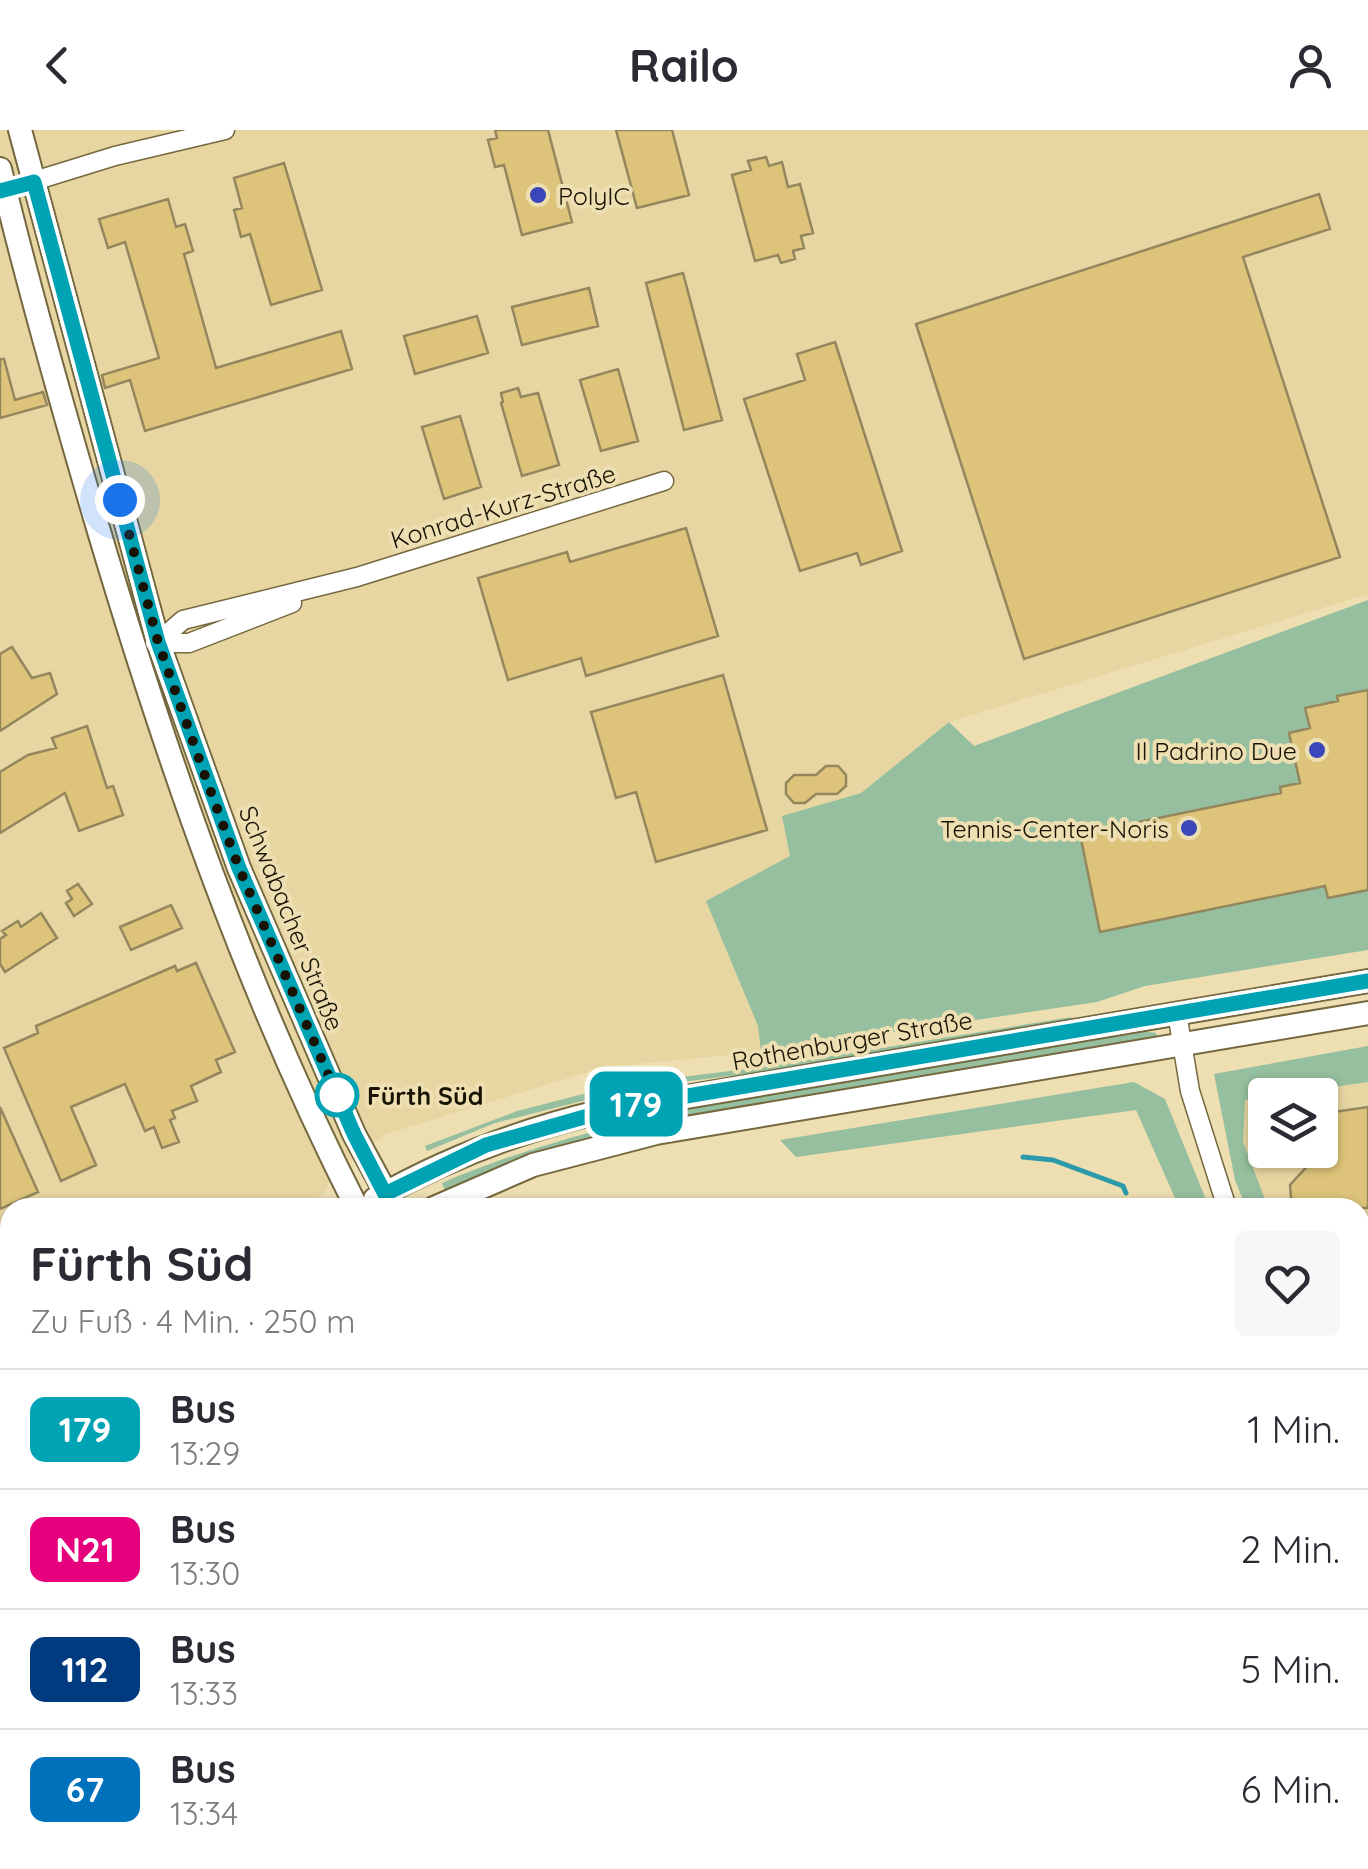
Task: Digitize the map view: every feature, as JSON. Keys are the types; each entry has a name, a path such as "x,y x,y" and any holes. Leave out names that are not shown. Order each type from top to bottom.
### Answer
{"main road":[{"name":"Schwabacher Straße","path":"20,130 158,642 239,868 354,1134 388,1198"},
{"path":"2,179 66,420 134,649 218,886 285,1050 354,1198"},
{"name":"Rothenburger Straße","path":"393,1198 486,1145 598,1112 1368,981"},
{"path":"456,1198 514,1172 635,1137 1368,1013"}],"street":[{"path":"2,179 34,182 115,156 225,130"},
{"name":"Konrad-Kurz-Straße","path":"158,642 182,620 357,577 664,481"},
{"path":"134,649 158,642"},
{"path":"1177,1013 1194,1110 1223,1198"}],"shaded area":[{"path":"0,130 1368,130 1368,594 949,722 861,793 783,816 790,856 758,1026 761,1052 604,1067 386,1134 331,1178 325,1192 317,1198 0,1198"},
{"path":"1368,1082 1368,1198 1265,1198 1253,1168 1338,1168 1338,1086"},
{"path":"1248,1100 1248,1155 1243,1142"}],"green space":[{"path":"1368,600 1368,950 1145,986 1097,1002 761,1052 758,1026 706,901 790,856 782,816 861,793 949,722 974,746"},
{"path":"1071,1017 1072,1021 803,1067 634,1088 495,1123 427,1151 425,1146 517,1111 618,1085 777,1065"},
{"path":"1138,1030 1156,1033 1157,1037 643,1126 533,1155 445,1191 442,1183 540,1147 641,1119 846,1079"},
{"path":"1368,1046 1368,1082 1338,1086 1338,1078 1248,1078 1243,1142 1248,1168 1253,1168 1265,1198 1242,1198 1235,1180 1214,1074"},
{"path":"1134,1082 1165,1099 1205,1198 1175,1198 1136,1110 796,1157 780,1140"}],"building":[{"name":"PolyIC","path":"495,130 548,130 572,222 522,235 504,165 495,167 488,140 497,138"},
{"path":"616,130 672,130 689,195 637,208"},
{"path":"766,157 769,166 782,162 788,187 800,184 813,233 801,236 804,248 793,251 795,259 781,263 778,255 755,261 732,175 751,170 748,161"},
{"path":"284,163 322,290 271,305 250,234 241,237 234,210 242,208 234,178"},
{"path":"1319,194 1330,229 1243,257 1340,557 1024,659 916,324"},
{"path":"168,199 176,227 185,224 193,251 184,254 216,368 341,331 352,369 145,431 130,380 105,388 102,375 159,358 125,242 108,248 99,219"},
{"path":"683,273 722,420 684,430 646,283"},
{"path":"589,288 598,326 522,345 512,307"},
{"path":"477,316 488,353 415,374 404,336"},
{"path":"835,342 902,551 861,565 857,553 800,571 744,399 805,380 797,354"},
{"path":"0,359 4,359 15,400 43,392 47,405 0,418"},
{"path":"618,369 638,441 601,451 580,380"},
{"path":"518,388 521,397 538,393 559,465 522,476 501,403 501,393"},
{"path":"460,416 481,487 444,499 422,427"},
{"path":"686,528 718,636 586,676 581,658 508,680 478,578 567,552 570,562"},
{"path":"12,647 32,678 50,673 57,694 0,731 0,654"},
{"path":"723,675 767,830 656,862 636,792 616,798 591,712"},
{"path":"1368,690 1368,890 1328,898 1325,886 1100,932 1080,834 1281,793 1280,787 1300,783 1289,733 1310,728 1305,708"},
{"path":"87,726 107,788 113,786 123,815 79,831 65,793 0,833 0,772 28,755 56,748 52,738"},
{"path":"826,766 838,766 846,775 846,786 837,794 816,794 805,803 794,803 786,794 786,783 794,775 816,775"},
{"path":"78,884 92,904 74,916 66,903 72,899 67,891"},
{"path":"171,905 182,928 131,950 120,927"},
{"path":"41,913 57,938 5,972 0,964 0,939 6,935 2,931 18,921 21,927"},
{"path":"196,963 235,1052 216,1060 221,1072 191,1086 197,1101 172,1111 175,1118 170,1120 179,1142 162,1148 154,1127 145,1131 125,1084 71,1107 96,1165 61,1181 4,1048 38,1033 36,1026 175,966 177,971"},
{"path":"0,1107 38,1192 25,1198 0,1198"},
{"path":"1368,1107 1368,1198 1291,1198 1290,1185 1306,1168 1338,1168 1338,1111"}],"waterway":[{"path":"1023,1157 1053,1160 1123,1186 1126,1193"}],"bus line":[{"name":"179","path":"0,191 34,182 158,642 239,868 319,1056 385,1194 486,1145 616,1108 1368,981"}],"place":[{"name":"PolyIC","path":"538,195"},
{"name":"Il Padrino Due","path":"1317,750"},
{"name":"Tennis-Center-Noris","path":"1189,828"},
{"name":"Fürth Süd","path":"337,1095"}],"route":[{"path":"120,500 158,642 205,776 239,868 337,1095"}]}
